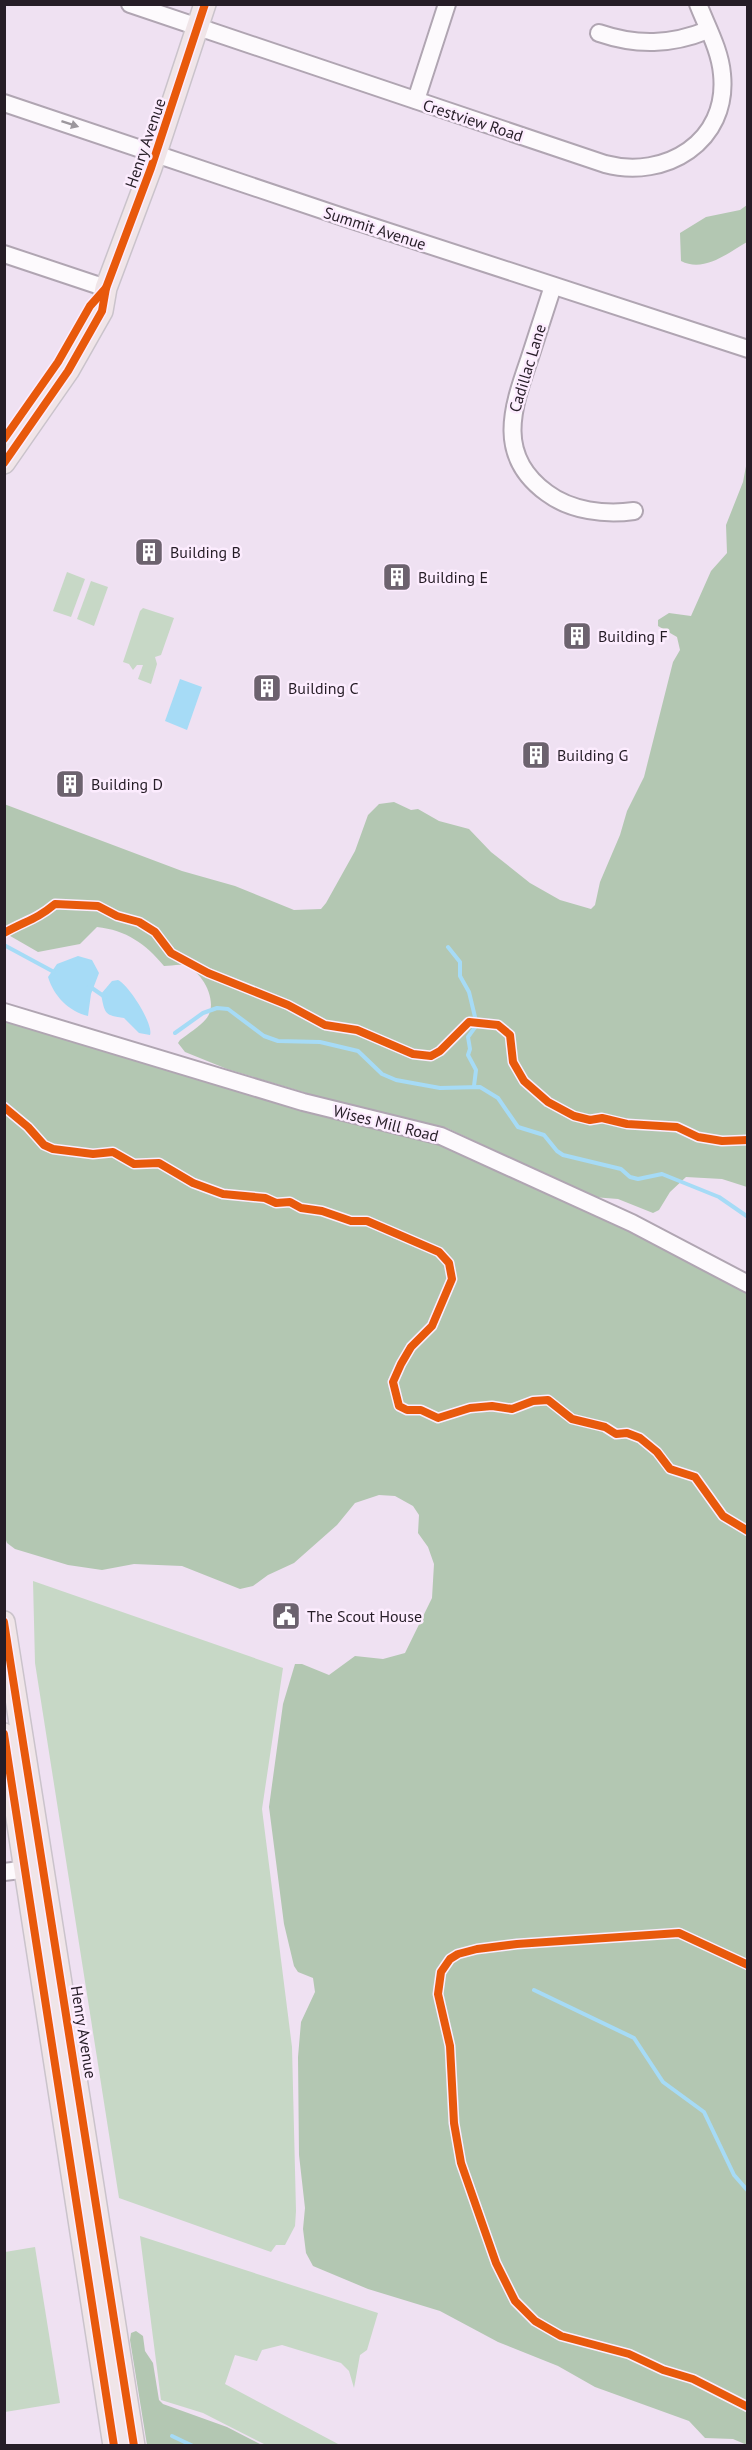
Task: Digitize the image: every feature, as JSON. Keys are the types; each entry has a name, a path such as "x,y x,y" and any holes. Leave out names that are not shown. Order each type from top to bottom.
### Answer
{"main road":[{"name":"Henry Avenue","path":"4,463 90,334 102,311 106,288 156,153 205,4"},
{"name":"Henry Avenue","path":"4,440 58,362 90,306 106,288"},
{"name":"Henry Avenue","path":"4,1622 24,1869 134,2445"},
{"name":"Henry Avenue","path":"4,1734 114,2445"}],"street":[{"name":"Crestview Road","path":"130,4 617,167 640,169 663,165 695,146 710,126 719,105 722,72 698,4"},
{"path":"416,100 447,4"},
{"path":"599,33 621,40 654,43 677,40 708,30"},
{"name":"Summit Avenue","path":"4,103 747,349"},
{"path":"4,254 106,288"},
{"name":"Cadillac Lane","path":"553,286 513,407 512,435 517,455 534,482 559,500 599,512 634,511"},
{"name":"Wises Mill Road","path":"4,1012 279,1095 441,1136 632,1223 747,1284"}],"green space":[{"path":"747,205 747,242 707,263 698,265 681,261 680,233 706,217 740,210"},
{"path":"747,461 747,1187 722,1179 686,1177 670,1192 659,1210 653,1213 618,1199 593,1197 447,1128 323,1098 227,1069 185,1052 178,1043 203,1022 210,1012 210,996 207,988 197,973 190,968 181,965 164,966 135,939 117,931 97,927 80,944 38,952 5,933 4,804 182,871 235,886 294,910 321,909 355,851 368,815 379,804 394,802 411,810 418,809 439,821 469,829 491,852 530,883 560,900 591,909 595,905 600,882 620,835 627,811 644,777 673,662 680,650 677,637 658,626 658,620 669,613 691,616 711,571 727,553 726,525 743,482"},
{"path":"67,572 85,579 71,617 53,611"},
{"path":"91,581 108,587 94,626 77,619"},
{"path":"143,608 174,618 161,655 155,657 157,664 151,684 138,679 143,665 137,665 133,670 129,664 123,662"},
{"path":"4,1019 426,1139 619,1226 747,1292 747,2445 733,2439 705,2438 689,2421 595,2387 558,2366 498,2342 440,2311 368,2289 313,2266 306,2253 303,2229 305,2208 299,2155 298,2057 301,2022 315,1992 313,1978 298,1972 294,1966 284,1924 269,1807 283,1704 295,1664 302,1664 329,1675 355,1656 383,1659 405,1653 432,1598 434,1564 428,1547 418,1533 419,1515 413,1506 395,1496 379,1495 355,1503 337,1525 294,1563 268,1575 253,1586 240,1589 182,1566 134,1564 102,1570 68,1565 15,1549 7,1543 4,1535"},
{"path":"33,1581 283,1668 262,1809 292,2047 296,2211 295,2226 285,2245 276,2245 271,2252 119,2198 35,1663"},
{"path":"140,2236 378,2313 367,2350 360,2355 354,2388 349,2371 341,2363 282,2345 262,2350 257,2361 235,2355 225,2384 340,2445 266,2445 203,2413 161,2400"},
{"path":"35,2247 60,2403 5,2412 5,2252"},
{"path":"136,2331 143,2336 145,2351 153,2363 159,2400 163,2404 227,2427 262,2445 147,2445 130,2340 131,2333"}],"water":[{"path":"180,679 202,687 187,730 165,721"},
{"path":"78,956 92,960 99,973 91,994 88,1016 63,1002 48,977 57,964"},
{"path":"118,980 123,983 140,1006 148,1023 150,1035 139,1033 124,1018 109,1015 105,1010 101,994 112,981"}],"waterway":[{"path":"4,945 54,972"},
{"path":"448,947 460,962 460,976 469,992 475,1017 476,1026 468,1037 470,1049 468,1055 476,1070 474,1086"},
{"path":"89,986 105,997"},
{"path":"175,1033 203,1013 217,1008 228,1009 264,1036 278,1041 320,1042 358,1051 382,1074 396,1080 440,1088 480,1087 498,1098 518,1127 544,1135 563,1155 621,1169 630,1177 638,1179 662,1174 719,1197 748,1217"},
{"path":"534,1990 634,2038 663,2082 704,2112 734,2175 748,2191"},
{"path":"172,2436 193,2446"}],"cycle path":[{"path":"4,463 68,371 102,311 106,288 151,168 205,4"},
{"path":"4,439 58,362 90,306 106,288"},
{"path":"4,933 36,917 55,904 98,906 117,916 139,922 155,932 171,953 208,973 288,1005 325,1025 357,1030 413,1054 431,1056 440,1051 469,1022 498,1025 510,1035 513,1062 524,1081 548,1102 574,1116 590,1120 602,1118 627,1124 677,1127 698,1137 722,1141 748,1140"},
{"path":"4,1107 28,1127 44,1145 53,1149 93,1154 113,1152 134,1164 159,1163 193,1183 223,1194 265,1198 276,1203 290,1202 301,1208 322,1211 351,1221 367,1221 439,1252 449,1263 452,1279 432,1326 411,1347 393,1382 399,1406 407,1410 421,1410 438,1418 470,1408 492,1406 512,1409 533,1401 548,1400 572,1419 605,1427 616,1434 627,1433 640,1438 657,1452 670,1469 695,1477 723,1516 748,1531"},
{"path":"4,1622 134,2446"},
{"path":"4,1734 114,2446"},
{"path":"748,1965 679,1933 517,1944 477,1949 458,1954 450,1959 441,1972 438,1994 450,2046 454,2123 461,2163 496,2263 515,2301 535,2321 561,2336 629,2354 663,2370 693,2379 748,2407"}],"place":[{"name":"Building B","path":"149,552"},
{"name":"Building E","path":"397,577"},
{"name":"Building F","path":"577,636"},
{"name":"Building C","path":"267,688"},
{"name":"Building G","path":"536,755"},
{"name":"Building D","path":"70,784"},
{"name":"The Scout House","path":"286,1616"}]}
